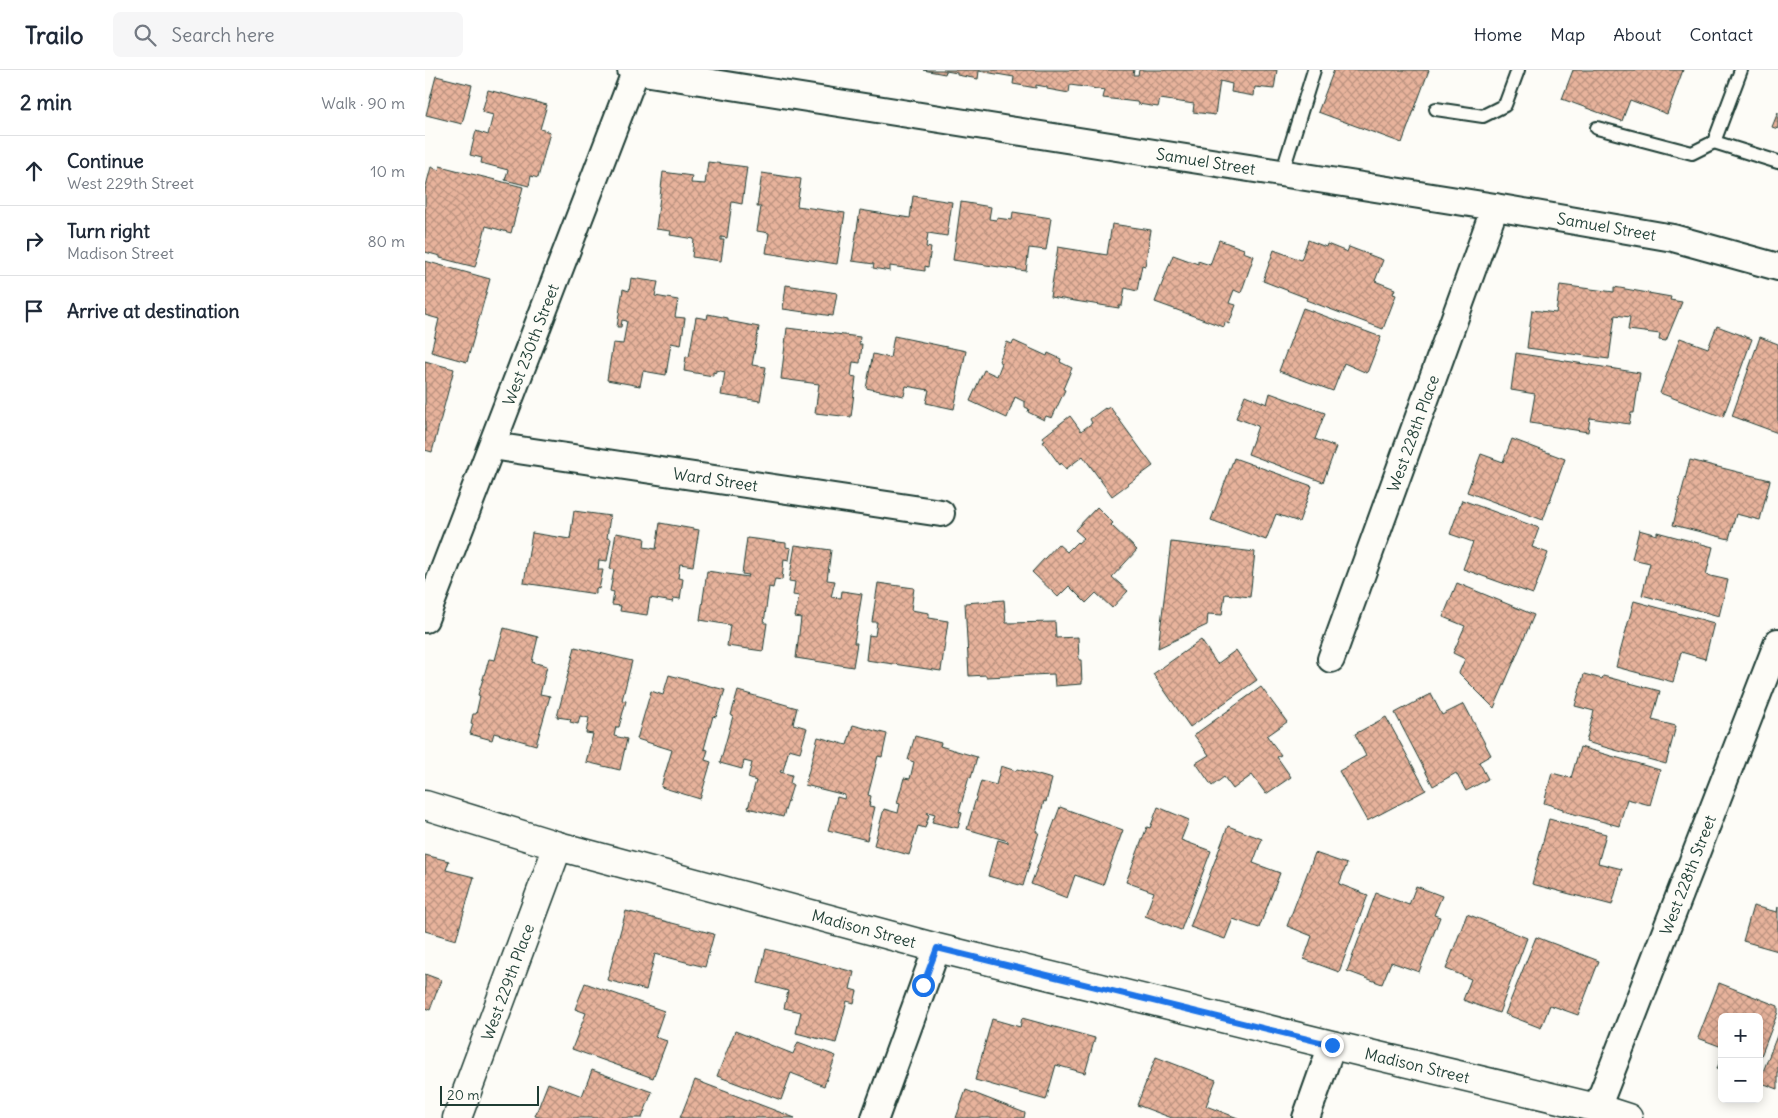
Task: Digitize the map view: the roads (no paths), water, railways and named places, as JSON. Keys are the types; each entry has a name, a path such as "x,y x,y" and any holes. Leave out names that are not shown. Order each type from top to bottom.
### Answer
{"street":[{"name":"Samuel Street","path":"634,70 1495,207 1673,238 1778,267"},
{"name":"West 230th Street","path":"425,619 634,70"},
{"name":"West 228th Place","path":"1331,659 1495,207"},
{"name":"Ward Street","path":"492,446 941,513"},
{"name":"West 228th Street","path":"1597,1108 1778,642"},
{"name":"Madison Street","path":"425,805 558,846 937,948 1597,1108 1628,1118"},
{"name":"West 229th Place","path":"457,1118 558,846"},
{"path":"875,1118 937,948"},
{"path":"1306,1118 1332,1045"}],"lane":[{"path":"1283,173 1314,70"},
{"path":"1437,109 1483,116 1505,105 1518,70"},
{"path":"1597,128 1692,153 1714,142 1741,70"},
{"path":"1714,142 1778,162"}]}
